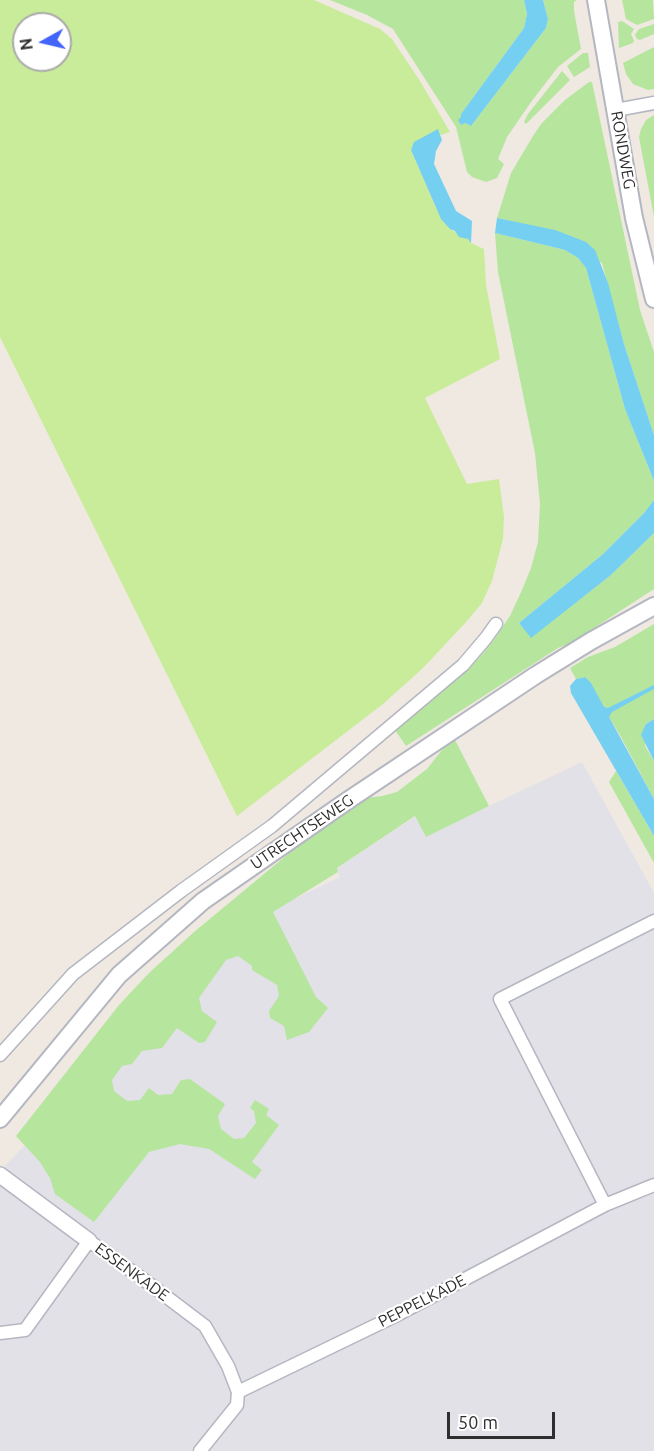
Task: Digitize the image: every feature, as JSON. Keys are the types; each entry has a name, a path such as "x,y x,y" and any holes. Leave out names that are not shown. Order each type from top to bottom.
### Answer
{"main road":[{"name":"RONDWEG","path":"596,0 634,218 654,299"},
{"name":"UTRECHTSEWEG","path":"0,1119 119,975 203,902 328,814 536,675 654,606"}],"street":[{"path":"616,110 654,103"},
{"name":"UTRECHTSEWEG","path":"0,1055 73,975 181,891 272,826 463,665 496,624"},
{"path":"605,1205 500,999 654,921"},
{"name":"ESSENKADE","path":"0,1175 205,1326 228,1366 238,1392"},
{"name":"PEPPELKADE","path":"238,1392 395,1316 605,1205 654,1185"},
{"path":"0,1333 25,1330 89,1241"},
{"path":"200,1451 237,1405 238,1392"}],"shaded area":[{"path":"582,762 654,893 654,1451 0,1451 0,1171 235,927 340,877 336,869 416,816 426,836"}],"green space":[{"path":"0,0 314,0 380,29 392,39 450,132 441,135 437,130 411,150 438,212 450,229 484,249 486,285 500,359 425,398 467,484 499,479 504,517 503,539 492,581 482,603 423,668 383,704 237,816 0,337"},
{"path":"330,0 524,0 527,14 524,28 461,114 465,123 471,126 546,28 548,19 543,0 577,0 574,2 574,11 581,49 558,67 531,102 507,137 498,159 504,164 497,178 486,182 472,177 467,172 456,127 393,29 367,15"},
{"path":"622,0 653,0 654,19 637,25 626,19"},
{"path":"622,21 634,29 631,34 634,41 619,48 618,22"},
{"path":"654,24 654,34 640,40 637,39 635,35 639,29"},
{"path":"654,47 654,89 648,90 633,84 626,74 623,63"},
{"path":"583,53 588,53 590,67 574,77 567,66"},
{"path":"562,71 570,80 526,124 524,122 528,114"},
{"path":"592,82 640,310 654,352 654,435 624,344 602,263 530,226 497,218 511,173 541,124 565,100"},
{"path":"654,115 654,217 639,137 646,120"},
{"path":"495,233 565,250 578,258 586,268 625,409 654,481 654,500 644,513 603,554 519,623 531,637 611,575 654,533 654,589 406,746 395,730 480,657 494,640 510,616 522,590 538,542 540,504 535,453 498,272"},
{"path":"654,624 654,719 646,724 645,746 654,761 654,799 585,677 576,679 570,668 588,657 615,647"},
{"path":"454,738 489,806 426,837 415,816 337,868 338,872 273,912 316,997 328,1008 309,1032 287,1040 284,1026 270,1018 269,1011 279,996 277,985 252,970 252,966 238,956 226,960 199,998 202,1011 217,1022 205,1042 199,1043 177,1028 162,1048 142,1051 132,1064 122,1066 112,1080 114,1091 127,1101 140,1100 149,1088 158,1095 172,1094 181,1080 190,1079 225,1104 218,1116 221,1129 234,1139 244,1138 256,1123 254,1111 250,1108 255,1100 269,1109 266,1115 279,1125 252,1162 262,1170 255,1179 209,1149 180,1144 149,1152 94,1222 55,1194 50,1178 40,1162 16,1136 119,1005 149,973 194,932 299,845 366,798 397,792 427,769 449,741"},
{"path":"616,771 654,836 654,863 609,782"}],"water":[{"path":"524,0 543,0 548,19 546,28 471,126 465,123 461,125 458,120 461,114 524,28 527,14"},
{"path":"438,129 442,140 436,151 434,164 456,211 472,221 471,243 468,239 459,237 441,219 411,150 414,142"},
{"path":"497,218 555,230 586,242 595,250 608,283 624,344 654,435 654,481 625,409 586,268 578,258 565,250 495,233"},
{"path":"654,500 654,533 611,575 531,638 519,623 603,554"},
{"path":"585,677 591,683 604,707 608,708 654,685 654,689 612,712 609,717 654,799 654,836 571,693 570,686 576,679"},
{"path":"654,719 654,761 641,735 646,724"}]}
